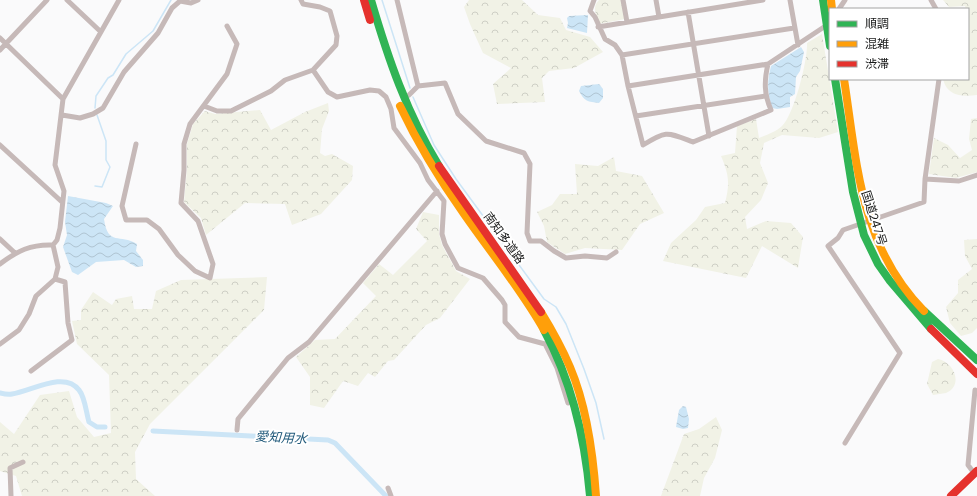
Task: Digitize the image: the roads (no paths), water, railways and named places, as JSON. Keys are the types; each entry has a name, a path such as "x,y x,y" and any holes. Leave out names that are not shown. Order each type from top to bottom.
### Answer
{"main road":[{"name":"南知多道路","path":"364,0 398,101 421,148 453,199 526,301 558,357 580,419 590,496"},
{"name":"南知多道路","path":"371,0 393,73 427,146 458,194 546,319 570,366 586,416 594,462 596,496"},
{"path":"823,0 829,39"},
{"name":"国道247号","path":"835,80 852,191 865,222 891,270 908,293 977,360"},
{"name":"国道247号","path":"844,80 868,244 880,267 894,288 928,326 977,374"},
{"path":"951,496 976,472"}],"street":[{"path":"0,50 47,0"},
{"path":"67,0 101,32"},
{"path":"0,344 19,330 29,314 36,296 55,279 58,267 54,246 60,228 64,190 55,165 63,98 119,0"},
{"path":"62,115 80,118 93,114 103,108 124,72 158,33 172,8 180,2 191,3 198,0"},
{"path":"204,106 217,111 232,111 271,91 285,80 313,70 336,45 337,36 330,11 320,6 303,4 301,0"},
{"path":"397,0 418,86"},
{"path":"594,0 590,11 595,17 598,27 605,39 615,45 622,55 642,145 661,134 669,133 693,142 770,110 765,96 764,79 768,64"},
{"path":"624,0 627,22"},
{"path":"656,0 659,17"},
{"path":"598,27 763,0"},
{"path":"790,0 798,45"},
{"path":"688,12 709,136"},
{"path":"628,86 768,64 827,25"},
{"path":"136,144 122,206 126,220 147,220 159,228 178,255 195,271 210,278 213,264 198,221 181,203 184,170 184,144 190,124 227,74 237,44 227,26"},
{"path":"622,55 794,28"},
{"path":"0,38 63,98"},
{"path":"313,70 328,92 337,97 370,90 379,90 386,97 391,109 394,128 420,163 428,180 444,201 442,234 445,244 458,268 483,278 502,300 505,322 519,337 545,344 557,368 568,403"},
{"path":"845,443 900,353 828,246 838,238 843,230 924,202 925,179 939,80"},
{"path":"409,95 418,86 445,83 458,114 486,141 524,153 530,164 527,233 530,241 541,241 566,258 585,256 607,258 616,252"},
{"path":"636,116 765,96"},
{"path":"0,145 62,202"},
{"path":"925,179 959,181 977,175"},
{"path":"237,430 238,419 288,358 309,342 436,191"},
{"path":"0,239 15,253"},
{"path":"0,264 15,253 26,248 40,244 54,246"},
{"path":"31,371 72,340 68,323 66,282 55,279"},
{"path":"975,390 968,465 976,472"},
{"path":"11,496 10,468 23,462"},
{"path":"388,488 391,496"}],"water":[{"path":"588,15 587,33 567,28 567,18 569,16"},
{"path":"801,47 804,52 800,71 796,77 795,94 790,97 790,107 777,109 772,108 768,87 771,66"},
{"path":"599,84 603,89 603,98 599,103 587,100 579,91 581,86"},
{"path":"68,196 106,203 113,206 104,219 108,233 116,238 125,239 137,244 136,251 143,260 143,266 136,267 124,260 96,262 78,275 72,272 63,247 67,235 65,222"},
{"path":"683,406 686,407 689,419 688,428 683,429 676,427 679,410"}],"waterway":[{"path":"95,108 96,96 108,78 113,75 126,54 153,31 171,0"},
{"path":"382,0 410,88"},
{"path":"413,97 434,145 456,179 544,299 556,307 566,324 596,403 604,439"},
{"path":"95,186 102,187 110,167 106,160 106,141 97,115"},
{"name":"愛知用水","path":"0,393 12,394 56,382 73,384 83,397 89,422 97,427 105,427"},
{"name":"愛知用水","path":"153,431 328,440 335,443 386,496"}]}
